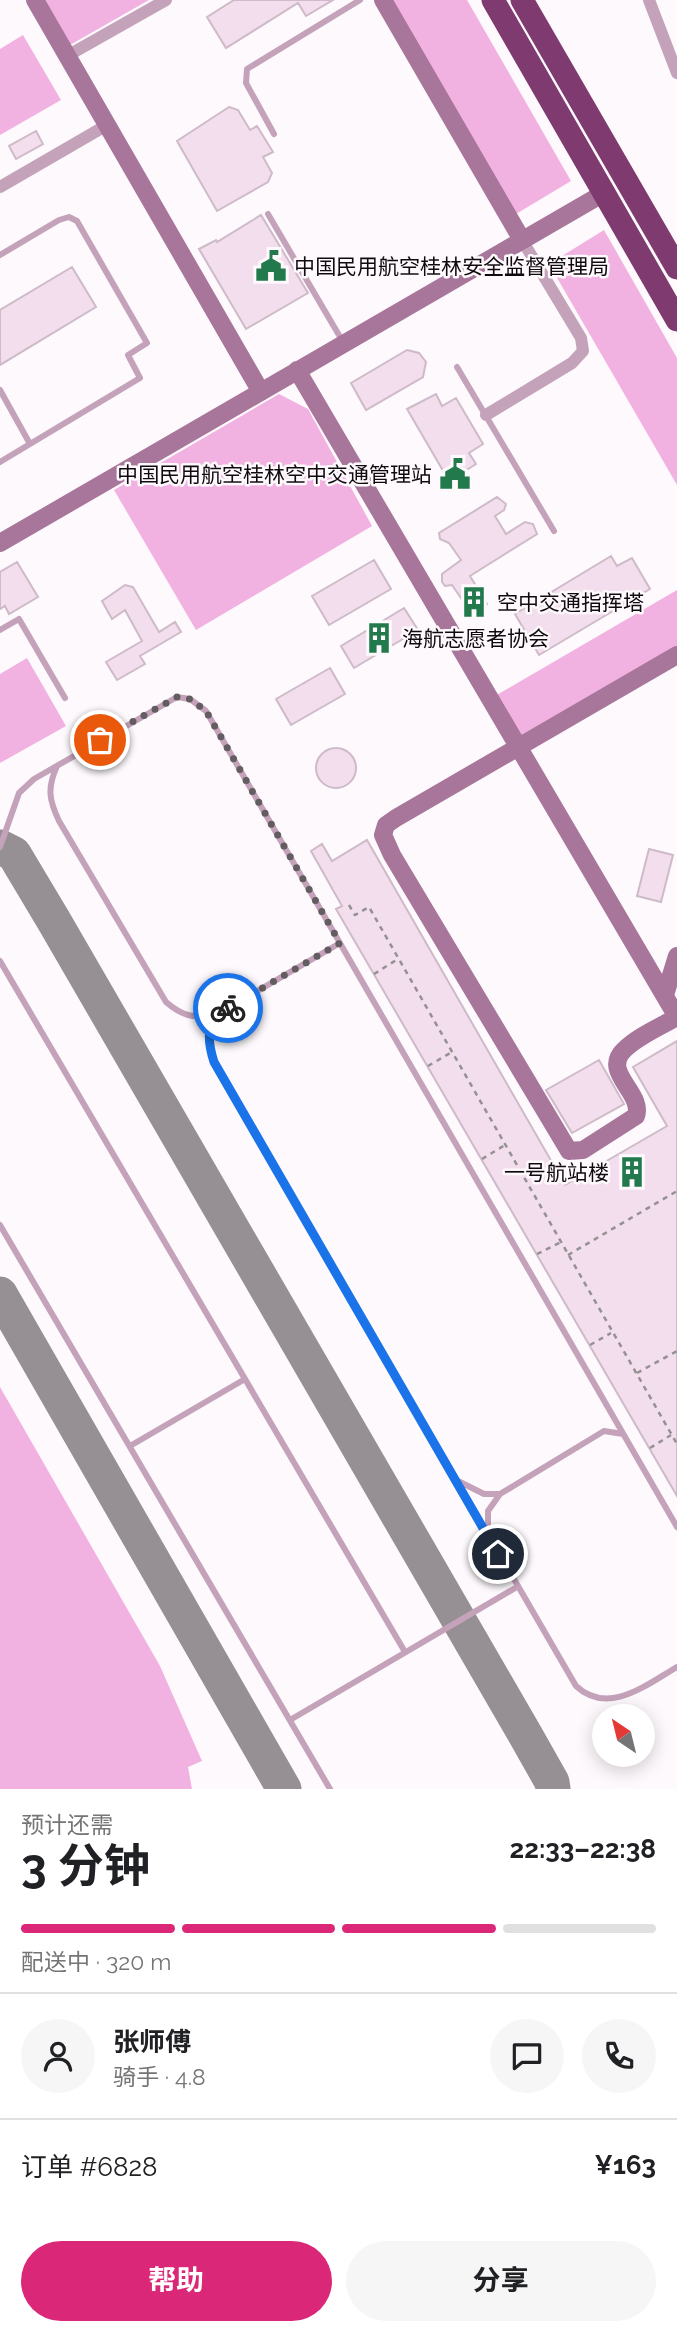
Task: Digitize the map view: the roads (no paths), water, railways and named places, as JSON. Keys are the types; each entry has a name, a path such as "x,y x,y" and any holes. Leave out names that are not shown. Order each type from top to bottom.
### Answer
{"highway":[{"path":"493,0 677,320"},
{"path":"522,0 677,268"}],"street":[{"path":"35,0 261,392"},
{"path":"67,57 166,0"},
{"path":"383,0 581,338 583,351 572,363 486,415"},
{"path":"649,0 677,73"},
{"path":"0,187 107,125"},
{"path":"0,543 604,193"},
{"path":"298,370 520,748 665,995 677,1017 625,1049 618,1058 617,1068 636,1103 636,1116 583,1150 573,1153 568,1150 383,837 389,823 520,748 677,655"},
{"path":"665,995 677,956"}],"lane":[{"path":"274,134 246,83 247,69 360,0"},
{"path":"268,214 344,344"},
{"path":"0,255 59,220 69,217 77,221 147,343 128,355 140,378 0,462"},
{"path":"457,367 554,531"},
{"path":"0,390 30,444"},
{"path":"0,630 19,619 65,698"},
{"path":"0,847 19,793 58,764 177,697 190,699 206,711 677,1527"},
{"path":"58,764 50,784 49,800 166,1002 180,1014 200,1018 218,1014 340,943"},
{"path":"0,961 405,1652"},
{"path":"218,1014 211,1024 207,1041 214,1062 576,1686 587,1697 602,1701 637,1691 677,1667"},
{"path":"0,1225 330,1789"},
{"path":"130,1446 245,1380"},
{"path":"604,1431 609,1411"},
{"path":"489,1538 488,1511 500,1493 604,1431 623,1434"},
{"path":"454,1477 475,1492 500,1493"},
{"path":"289,1720 517,1587"}],"place":[{"name":"中国民用航空桂林安全监督管理局","path":"271,266"},
{"name":"中国民用航空桂林空中交通管理站","path":"455,474"},
{"name":"空中交通指挥塔","path":"474,602"},
{"name":"海航志愿者协会","path":"379,638"},
{"name":"一号航站楼","path":"632,1172"}]}
